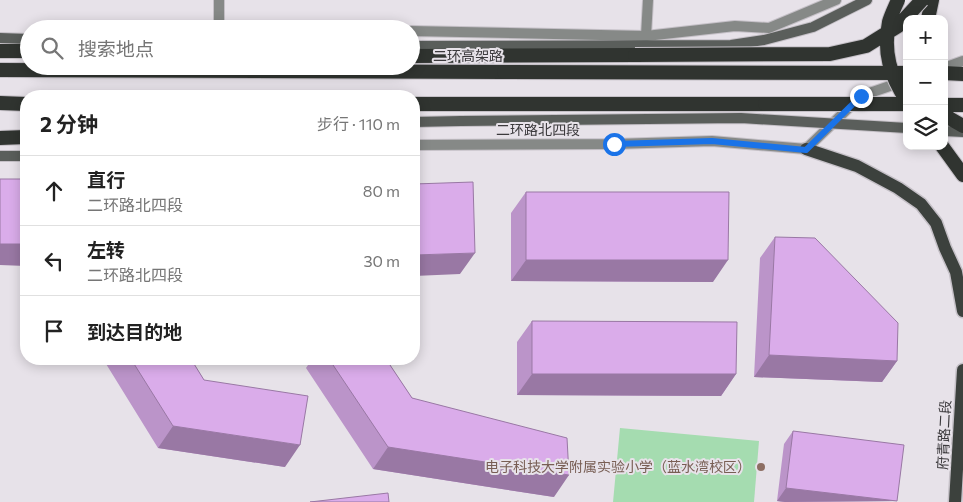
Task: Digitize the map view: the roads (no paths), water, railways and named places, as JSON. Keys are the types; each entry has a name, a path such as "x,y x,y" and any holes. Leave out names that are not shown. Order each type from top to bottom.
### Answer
{"highway":[{"path":"898,0 890,21 887,48 890,70 903,96"},
{"path":"420,56 830,54 866,46 898,26 922,0"},
{"path":"929,15 932,0"},
{"path":"0,51 20,51"},
{"name":"二环高架路","path":"0,70 20,70"},
{"name":"二环高架路","path":"420,71 903,73"},
{"path":"948,74 963,74"},
{"path":"420,104 903,102"},
{"path":"0,103 20,104"},
{"path":"948,105 963,105"},
{"path":"948,117 963,126"},
{"path":"0,138 20,137"},
{"path":"945,150 963,175"}],"main road":[{"path":"420,46 643,41 731,45 764,40 814,27 867,0"},
{"path":"0,38 20,39"},
{"path":"420,122 741,118 903,128"},
{"path":"948,130 963,132"},
{"path":"806,150 857,166 898,188 920,204 936,223 956,272 963,311"},
{"path":"0,156 20,156"},
{"name":"府青路二段","path":"955,502 963,370"}],"street":[{"path":"219,0 219,20"},
{"path":"643,41 648,0"},
{"path":"420,31 643,41 735,26 769,28 836,0"},
{"path":"948,67 963,61"},
{"path":"806,150 861,96 903,81"},
{"name":"二环路北四段","path":"420,145 614,144 712,141 806,150"}],"place":[{"name":"电子科技大学附属实验小学（蓝水湾校区）","path":"761,467"}]}
